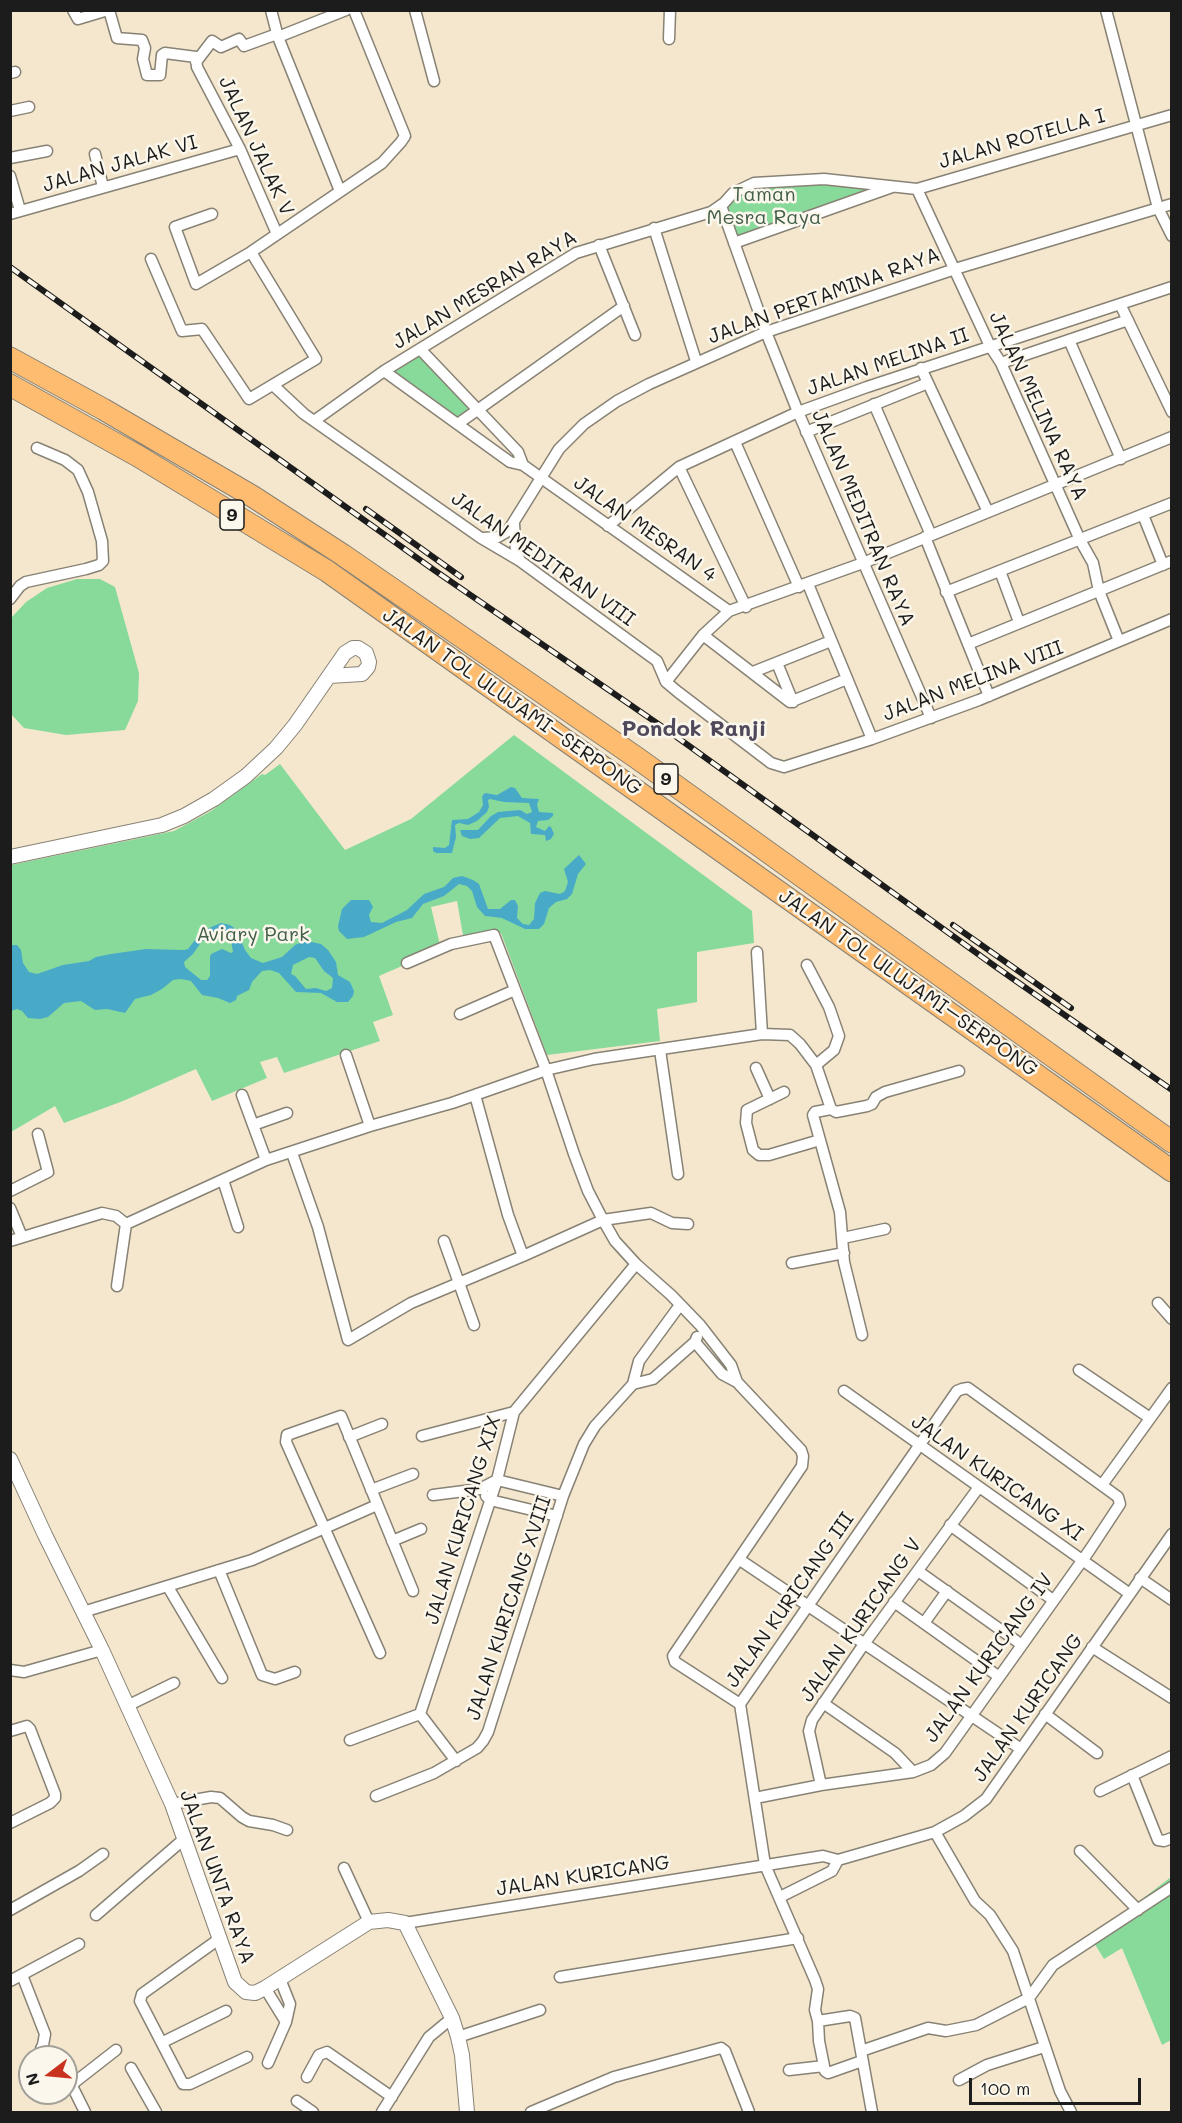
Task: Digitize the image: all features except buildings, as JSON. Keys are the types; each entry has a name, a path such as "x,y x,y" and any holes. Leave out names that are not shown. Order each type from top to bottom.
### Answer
{"highway":[{"name":"JALAN TOL ULUJAMI–SERPONG","path":"10,358 252,496 343,555 637,758 1172,1142"},
{"name":"JALAN TOL ULUJAMI–SERPONG","path":"10,385 138,456 327,571 1172,1171"}],"street":[{"path":"73,10 78,20 108,10 117,38 142,39 147,75 160,75 162,55 165,53 196,57 196,63"},
{"path":"271,10 278,36 340,191"},
{"path":"196,63 212,41 221,47 239,39 244,46 278,36 346,10"},
{"path":"212,214 175,227 195,283 251,252 382,163 403,139 403,130 354,10"},
{"path":"415,10 434,81"},
{"path":"669,39 670,10"},
{"path":"1106,10 1158,208 1172,236"},
{"name":"JALAN JALAK V","path":"196,63 240,149 277,234"},
{"path":"10,111 29,107"},
{"name":"JALAN ROTELLA I","path":"917,189 1172,115"},
{"name":"JALAN JALAK VI","path":"15,212 240,149"},
{"path":"10,158 47,151"},
{"path":"95,154 103,187"},
{"path":"10,176 15,212"},
{"name":"JALAN MESRAN RAYA","path":"314,421 384,371 576,254 711,212 742,187 766,181 824,179 917,189"},
{"path":"734,243 895,185"},
{"name":"JALAN MELINA RAYA","path":"917,189 990,346 1001,363 1080,540 1093,562 1099,591 1119,641"},
{"name":"JALAN PERTAMINA RAYA","path":"513,524 559,449 584,424 617,401 696,361 766,332 955,269 1172,204"},
{"path":"721,206 766,332"},
{"path":"654,228 696,361"},
{"path":"599,245 635,334"},
{"path":"151,259 182,332 202,329 248,399 316,358 251,252"},
{"name":"JALAN MELINA II","path":"608,526 679,468 798,412 921,368 1172,287"},
{"path":"1120,304 1172,412"},
{"path":"459,423 624,306"},
{"path":"1001,363 1128,320"},
{"name":"JALAN MEDITRAN RAYA","path":"766,332 806,432 931,718"},
{"path":"1069,340 1121,459"},
{"path":"420,349 518,452 523,465"},
{"path":"921,368 988,512"},
{"path":"384,371 510,462 523,465"},
{"name":"JALAN MELINA II","path":"806,432 928,383"},
{"name":"JALAN MEDITRAN VIII","path":"273,386 314,421 481,538 520,561 657,661 666,682 771,763 784,767"},
{"path":"832,399 840,418"},
{"path":"874,404 928,536 946,592 989,696"},
{"path":"666,682 703,635 729,611 746,607 862,563 1172,437"},
{"path":"735,442 831,641 872,739"},
{"path":"10,599 20,586 27,582 86,569 99,565 103,561 102,542 88,492 78,470 65,460 37,448"},
{"name":"JALAN MESRAN 4","path":"523,465 729,611"},
{"path":"679,468 746,607"},
{"path":"946,592 1172,503"},
{"path":"968,644 1167,563 1143,515"},
{"path":"481,538 498,537 508,531 513,524"},
{"path":"513,524 516,552 520,561"},
{"path":"1000,571 1019,622"},
{"name":"JALAN MELINA VIII","path":"784,767 931,718 1172,620"},
{"path":"703,635 785,699 793,702 847,678"},
{"path":"753,672 831,641"},
{"path":"10,857 162,825 214,800 246,776 276,748 342,657 349,650 358,648 369,658 366,671 357,676 329,676"},
{"path":"342,657 342,666 352,676"},
{"path":"777,663 793,702"},
{"path":"407,963 452,944 494,935 546,1070 588,1191 603,1220 615,1241 636,1264 700,1325 731,1365 737,1382"},
{"path":"757,952 762,1034"},
{"path":"807,964 829,1007 839,1036 834,1050 816,1065"},
{"path":"460,1014 515,990"},
{"path":"126,1224 266,1160 475,1095 546,1070 594,1059 762,1034 790,1035 816,1065 831,1109"},
{"path":"660,1050 678,1174"},
{"path":"346,1055 370,1126"},
{"path":"756,1068 770,1099"},
{"path":"862,1335 843,1253 840,1212 813,1115 815,1112 831,1109 836,1112 867,1106 885,1092 959,1071"},
{"path":"784,1092 747,1110 745,1117 753,1150 759,1155 769,1155 820,1140"},
{"path":"242,1095 266,1160"},
{"path":"475,1095 508,1215 524,1256"},
{"path":"253,1125 287,1113"},
{"path":"10,1191 48,1172 38,1134"},
{"path":"292,1153 318,1227 348,1340 411,1303 603,1220 651,1213 672,1223 688,1224"},
{"path":"223,1180 238,1227"},
{"path":"10,1208 22,1237"},
{"path":"10,1241 102,1213 116,1216 126,1224"},
{"path":"117,1286 126,1224"},
{"path":"843,1238 885,1229"},
{"path":"444,1241 474,1325"},
{"path":"792,1263 843,1253"},
{"name":"JALAN KURICANG XIX","path":"420,1713 497,1480 514,1412 636,1264"},
{"path":"1158,1303 1172,1319"},
{"name":"JALAN KURICANG XVIII","path":"376,1796 434,1773 456,1761 477,1748 488,1732 563,1496 584,1444 595,1426 633,1384 639,1361 680,1305"},
{"path":"700,1325 695,1342 722,1374 737,1382 801,1450 804,1461 740,1560 673,1656 673,1659 740,1704"},
{"name":"JALAN KURICANG XVIII","path":"633,1384 653,1379 695,1342"},
{"path":"1079,1370 1150,1418"},
{"name":"JALAN KURICANG III","path":"824,2066 815,2010 818,1989 765,1865 740,1704 957,1391 968,1388 1102,1485"},
{"path":"1102,1485 1172,1388"},
{"name":"JALAN KURICANG XI","path":"844,1391 1130,1594"},
{"path":"422,1437 514,1412"},
{"path":"380,1653 285,1439 291,1433 341,1416 413,1591"},
{"path":"349,1437 382,1424"},
{"name":"JALAN UNTA RAYA","path":"10,1459 102,1650 172,1804 231,1975 240,1988 246,1992 255,1993 265,1988 369,1922"},
{"path":"371,1490 413,1474"},
{"path":"433,1494 480,1488 497,1480 563,1496"},
{"name":"JALAN KURICANG IV","path":"755,1798 821,1785 913,1772 931,1765 945,1753 1120,1504 1118,1497 1102,1485"},
{"name":"JALAN KURICANG V","path":"821,1785 809,1726 864,1644 979,1487"},
{"path":"480,1488 490,1500 557,1516"},
{"path":"83,1612 252,1560 377,1505"},
{"path":"950,1525 1053,1600"},
{"path":"392,1541 421,1530"},
{"name":"JALAN KURICANG","path":"405,1923 824,1856 838,1860 935,1832 964,1816 986,1799 1172,1534"},
{"path":"740,1560 1021,1749"},
{"path":"219,1570 262,1675 275,1679 295,1672"},
{"path":"918,1571 1022,1645"},
{"path":"1140,1578 1172,1600"},
{"path":"168,1587 222,1678"},
{"path":"924,1623 947,1591"},
{"path":"894,1602 998,1676"},
{"path":"1092,1647 1172,1698"},
{"path":"10,1670 24,1672 102,1650"},
{"path":"127,1706 174,1683"},
{"path":"823,1703 895,1753 913,1772"},
{"path":"350,1740 420,1713 456,1761"},
{"path":"1045,1714 1098,1753"},
{"path":"10,1731 27,1726 30,1729 55,1794 55,1798 50,1803 10,1823"},
{"path":"1100,1791 1172,1756"},
{"path":"1132,1775 1158,1840 1164,1841 1172,1838"},
{"path":"172,1804 212,1797 220,1798 249,1821 286,1830"},
{"path":"935,1832 975,1901 994,1921 1013,1951 1044,2047 1060,2091 1071,2112"},
{"path":"96,1915 184,1839"},
{"path":"1080,1851 1138,1910"},
{"path":"10,1910 79,1871 103,1854"},
{"name":"JALAN KURICANG","path":"780,1897 832,1871 838,1860"},
{"path":"344,1868 369,1922 388,1920 405,1923 452,2018 462,2055 467,2112"},
{"path":"789,2070 824,2066 828,2073 928,2028 946,2031 976,2025 1029,1998 1053,1965 1172,1887"},
{"path":"560,1977 798,1938"},
{"path":"219,1940 142,1994 140,2001 183,2084 246,2056"},
{"path":"10,1981 79,1944"},
{"path":"22,1976 45,2034 44,2045"},
{"path":"268,2063 286,2022 290,2001 280,1979"},
{"path":"265,1988 286,2022"},
{"path":"458,2037 540,2010"},
{"path":"163,2042 226,2011"},
{"path":"818,2021 850,2016 855,2018 872,2112"},
{"path":"382,2112 429,2037 452,2018"},
{"path":"959,2080 987,2065 1044,2047"},
{"path":"531,2112 614,2077 721,2048 725,2052 749,2112"},
{"path":"85,2112 72,2086 116,2050"},
{"path":"307,2077 319,2055 327,2052 392,2097"},
{"path":"131,2068 156,2112"},
{"path":"297,2101 313,2112"}],"green space":[{"name":"Taman Mesra Raya","path":"766,181 895,185 734,243 724,203"},
{"path":"419,353 472,410 458,419 387,370"},
{"path":"77,579 100,579 115,587 139,673 138,701 125,730 66,735 24,728 11,714 11,618 26,602 47,588"},
{"name":"Aviary Park","path":"514,735 752,911 754,943 697,952 697,1002 657,1009 660,1041 547,1055 501,933 464,941 457,901 431,907 441,949 379,976 393,1015 373,1022 380,1041 284,1073 277,1057 260,1062 267,1078 212,1101 196,1069 123,1101 64,1123 55,1106 11,1132 11,865 174,831 211,811 262,774 265,775 280,764 345,850 411,819"},
{"path":"1171,1877 1171,2040 1162,2045 1122,1948 1104,1959 1091,1938"}],"water":[{"path":"511,787 515,788 522,798 539,799 537,805 539,812 553,813 548,820 538,821 536,827 545,831 549,826 551,827 554,834 551,839 546,841 545,835 531,834 530,823 518,816 500,818 479,838 470,839 462,836 460,830 478,830 498,812 520,810 527,814 532,812 529,803 490,799 487,812 477,821 468,825 459,823 455,825 456,837 452,853 433,851 433,847 445,848 449,845 452,820 468,819 479,812 483,805 482,796 485,793 497,795"},
{"path":"579,855 586,864 578,874 572,894 549,908 544,924 539,929 525,929 502,918 485,916 477,907 472,891 467,886 459,884 444,896 423,904 412,918 396,922 364,937 347,939 339,931 342,909 351,900 369,900 373,907 369,915 371,922 382,923 407,910 424,894 444,887 453,878 462,876 479,884 488,909 500,909 511,900 515,900 518,906 517,918 523,924 529,925 534,919 535,903 540,893 545,891 560,894 565,891 568,882 564,869"},
{"path":"221,923 230,925 237,930 251,958 263,963 282,957 302,942 321,944 336,962 338,975 350,982 354,991 353,996 348,1002 337,1002 321,993 296,992 279,973 270,970 262,971 252,982 249,990 237,996 236,1000 230,1003 202,995 191,981 181,979 173,980 151,995 135,999 125,1013 107,1009 95,1010 81,1001 64,1003 48,1017 40,1019 28,1018 17,1009 11,1011 10,946 17,945 21,950 23,963 29,972 37,974 63,965 89,961 111,954 146,949 188,949 202,931","holes":["224,934 230,935 233,952 222,949 211,954 210,976 207,980 201,980 185,967 184,962 202,941","309,957 315,958 324,971 333,978 332,988 326,991 316,988 306,989 291,974 293,965"]}],"railway":[{"path":"10,267 434,570 667,730 996,967 1172,1090"},
{"path":"366,509 461,577"},
{"path":"953,925 1071,1008"}],"district":[{"name":"Pondok Ranji","path":"694,729"}]}
